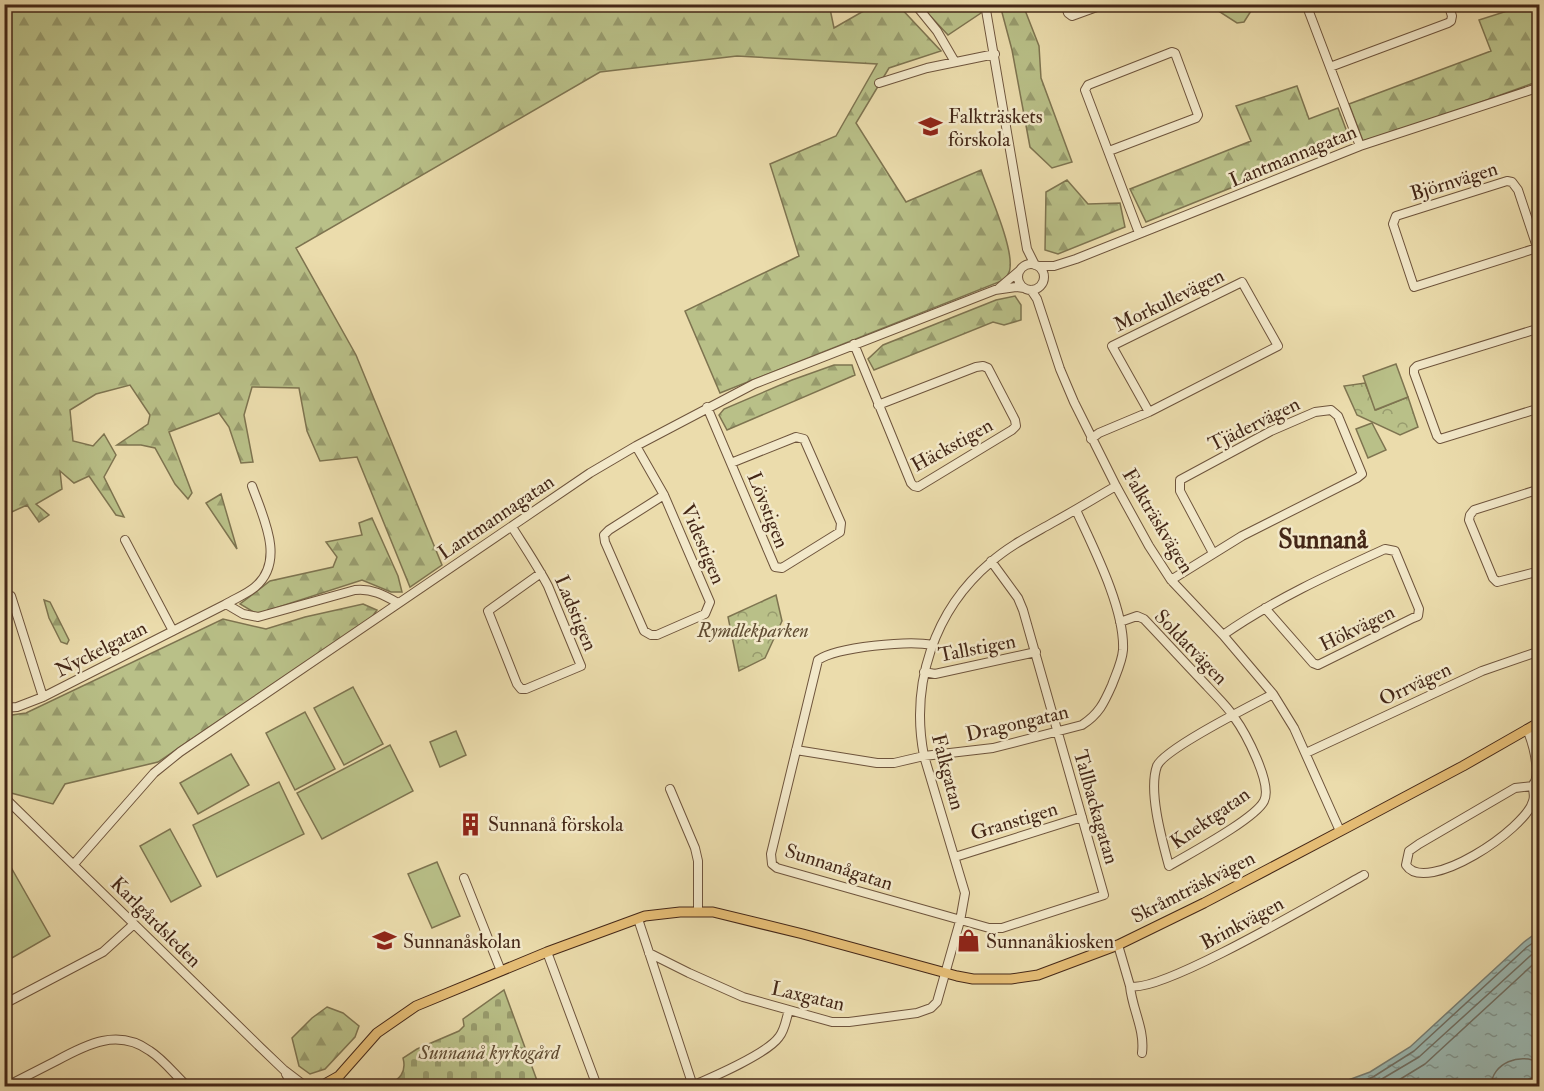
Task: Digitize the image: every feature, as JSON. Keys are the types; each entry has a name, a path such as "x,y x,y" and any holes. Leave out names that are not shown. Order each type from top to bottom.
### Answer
{"main road":[{"name":"Skråmträskvägen","path":"334,1086 339,1076 377,1033 416,1006 547,952 638,919 680,912 713,912 749,920 946,974 973,979 1020,978 1038,975 1118,945 1204,903 1463,766 1539,722"},
{"name":"Skråmträskvägen","path":"321,1086 339,1076"}],"street":[{"path":"915,4 937,31 955,62"},
{"path":"985,4 1027,249 1043,273 1034,286 1019,282 1027,249"},
{"path":"1065,4 1068,13 1072,16 1106,4"},
{"path":"1306,4 1360,146"},
{"path":"1330,67 1448,23 1452,16 1448,4"},
{"path":"1109,151 1196,118 1198,115 1175,53 1172,52 1088,85 1085,90 1139,233"},
{"path":"879,83 955,62 995,54"},
{"name":"Lantmannagatan","path":"995,290 1022,268 1037,266 1045,268 1062,264 1360,146 1539,87"},
{"name":"Björnvägen","path":"1507,181 1512,182 1518,190 1538,247 1414,287 1393,224 1396,216 1507,181"},
{"name":"Lantmannagatan","path":"74,864 154,773 180,752 590,473 754,384 995,290 1034,286 1062,264"},
{"name":"Morkullevägen","path":"1092,439 1099,433 1149,412 1278,346 1242,282 1112,346 1149,412"},
{"name":"Falkträskvägen","path":"1034,286 1060,369 1116,486 1171,580 1223,634 1273,694 1294,728 1340,831"},
{"path":"1539,328 1417,366 1414,373 1440,439 1539,408"},
{"name":"Häckstigen","path":"854,344 878,405 914,486 937,475 1016,426 988,368 983,366 976,366 878,405"},
{"name":"Lövstigen","path":"707,408 775,567 782,568 840,532 841,523 804,439 796,437 731,463"},
{"name":"Tjädervägen","path":"1171,580 1213,553 1362,474 1338,417 1331,410 1315,412 1271,431 1180,480 1180,491 1213,553"},
{"name":"Videstigen","path":"636,446 664,495 710,602 705,614 657,635 651,635 644,631 604,535 664,495"},
{"name":"Nyckelgatan","path":"4,708 17,707 44,697 255,587 264,577 271,559 270,538 252,486"},
{"name":"Falkgatan","path":"946,974 965,893 924,756 920,734 921,685 932,645 945,616 991,561 1016,543 1116,486"},
{"path":"1539,489 1474,510 1469,520 1493,578 1497,582 1539,571"},
{"name":"Dragongatan","path":"796,750 877,764 894,763 924,756 993,748 1082,725 1098,713 1122,658 1123,640 1120,621 1106,574 1076,510"},
{"name":"Ladstigen","path":"512,526 541,573 581,666 526,690 521,689 517,684 488,611 541,573"},
{"name":"Nyckelgatan","path":"125,540 173,631"},
{"name":"Hökvägen","path":"1223,634 1264,608 1331,573 1386,549 1395,551 1419,609 1418,616 1318,665 1313,663 1264,608"},
{"name":"Tallbackagatan","path":"991,561 1018,598 1036,652 1104,895"},
{"path":"226,604 243,614 258,617 365,589 398,603"},
{"name":"Nyckelgatan","path":"11,596 44,697"},
{"name":"Soldatvägen","path":"1120,621 1137,616 1144,619 1234,715"},
{"name":"Sunnanågatan","path":"932,645 920,642 887,644 840,652 818,660 771,854 772,864 777,868 797,874 988,928 1002,928 1104,895"},
{"name":"Orrvägen","path":"1306,753 1482,671 1539,651"},
{"name":"Tallstigen","path":"924,672 935,674 1036,652"},
{"name":"Knektgatan","path":"1234,715 1248,740 1262,776 1266,796 1263,804 1222,835 1170,866 1157,822 1155,777 1158,764 1174,750 1234,715 1273,694"},
{"path":"1527,729 1534,754 1536,778 1530,807 1496,842 1456,864 1427,872 1416,872 1406,865 1409,851 1419,844 1515,788 1533,786"},
{"path":"670,789 695,848 698,861 698,912"},
{"name":"Karlgårdsleden","path":"4,796 261,1048 305,1086"},
{"name":"Granstigen","path":"955,856 1082,817"},
{"name":"Brinkvägen","path":"1130,986 1148,985 1186,971 1364,875"},
{"path":"464,878 501,971"},
{"path":"638,919 693,1086 760,1053 774,1043 783,1032 789,1010"},
{"path":"4,1004 103,952 134,924"},
{"path":"1118,945 1143,1042 1142,1053"},
{"path":"547,952 597,1086"},
{"name":"Laxgatan","path":"649,953 688,973 740,995 832,1022 917,1013 931,1008 937,1002 946,974"},
{"path":"7,1086 81,1047 95,1042 118,1039 128,1040 151,1051 187,1086"},
{"name":"Karlgårdsleden","path":"284,1070 293,1086"}],"green space":[{"path":"829,4 834,28 874,5 897,4 941,51 889,68 856,123 906,202 981,170 1008,247 1010,270 1004,280 720,393 685,311 799,256 770,164 836,136 877,64 737,56 600,72 296,248 356,355 442,565 410,587 357,457 320,461 307,431 299,388 252,387 244,415 253,462 241,463 229,427 219,413 169,432 192,493 188,499 175,484 155,448 141,445 117,445 148,424 150,415 130,385 96,394 70,410 73,441 93,446 104,434 116,455 104,477 124,517 116,515 89,476 74,483 60,471 62,489 36,504 49,515 39,522 27,505 5,515 5,5"},
{"path":"920,5 978,5 981,13 948,35"},
{"path":"1000,5 1023,5 1039,46 1041,78 1072,162 1052,168 1030,147 1012,50"},
{"path":"1209,5 1247,5 1251,11 1244,22 1237,23"},
{"path":"1526,5 1539,5 1539,81 1363,141 1349,104 1491,51 1479,20"},
{"path":"1297,86 1309,119 1338,108 1350,140 1146,222 1130,189 1251,141 1236,106"},
{"path":"1067,180 1088,204 1120,203 1125,227 1058,254 1045,250 1046,192"},
{"path":"1015,296 1021,305 1021,320 1004,325 993,322 874,370 868,359 883,345 996,300"},
{"path":"1396,364 1408,397 1375,410 1363,376"},
{"path":"834,365 852,365 855,375 727,430 719,415 724,409"},
{"path":"1365,383 1376,410 1408,397 1418,427 1400,435 1357,415 1344,386"},
{"path":"1372,423 1386,450 1368,458 1356,429"},
{"path":"221,494 237,549 206,503"},
{"path":"372,518 398,576 402,592 391,592 362,580 257,614 240,604 270,581 333,567 337,557 326,542 362,535 359,523"},
{"name":"Rymdlekparken","path":"776,595 782,621 765,658 739,671 728,617"},
{"path":"44,600 50,602 69,640 67,644 61,642 49,618"},
{"path":"363,604 377,610 372,617 158,762 65,784 53,804 11,793 5,788 5,716 26,713 223,619 266,629 305,617"},
{"path":"353,687 383,744 344,765 314,708"},
{"path":"305,712 335,769 295,790 266,733"},
{"path":"456,731 466,755 440,767 430,742"},
{"path":"390,745 413,791 322,839 297,793"},
{"path":"231,754 249,785 198,814 180,783"},
{"path":"279,782 304,834 217,877 193,825"},
{"path":"170,829 201,886 171,902 140,846"},
{"path":"4,855 50,936 5,962 4,962"},
{"path":"437,862 460,916 432,928 408,874"},
{"name":"Sunnanå kyrkogård","path":"504,990 539,1086 388,1086 396,1081 403,1072 403,1058 417,1049 459,1031 464,1026 463,1019"},
{"path":"327,1007 343,1013 359,1026 355,1037 325,1069 310,1074 299,1066 292,1038"}],"water":[{"path":"1539,931 1539,1086 1519,1086 1532,1082 1536,1075 1510,1086 1332,1086 1370,1072 1410,1047 1524,942"}],"place":[{"name":"Falkträskets förskola","path":"930,127"},
{"name":"Sunnanå förskola","path":"470,824"},
{"name":"Sunnanåskolan","path":"385,941"},
{"name":"Sunnanåkiosken","path":"968,941"}],"district":[{"name":"Sunnanå","path":"1323,540"}]}
